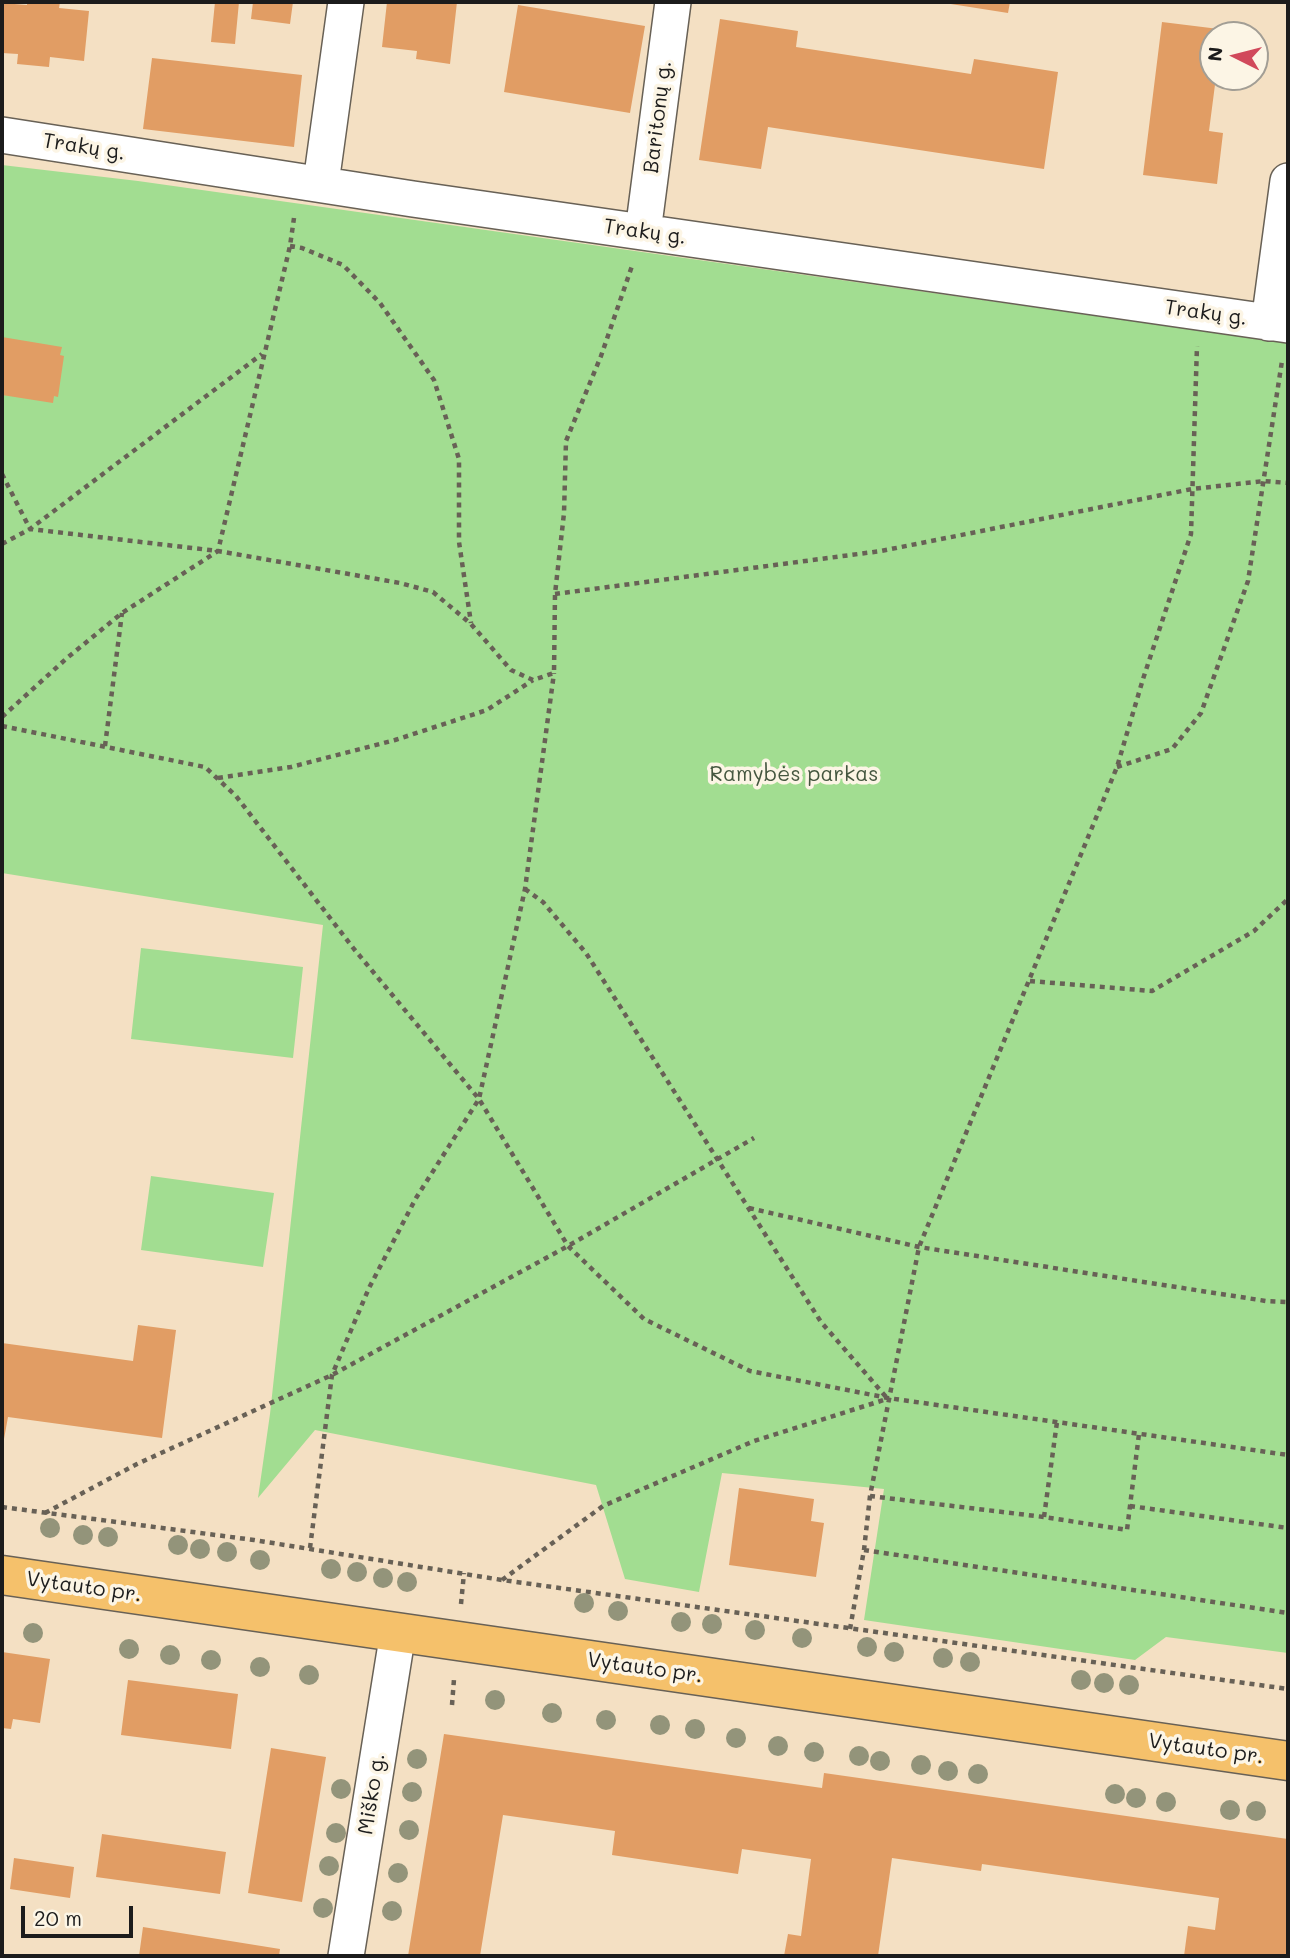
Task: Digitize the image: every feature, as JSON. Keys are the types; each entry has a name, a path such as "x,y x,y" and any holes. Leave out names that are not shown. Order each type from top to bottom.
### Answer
{"main road":[{"name":"Vytauto pr.","path":"2,1575 1288,1761"}],"street":[{"path":"310,182 346,2"},
{"name":"Baritonų g.","path":"643,232 673,2"},
{"name":"Trakų g.","path":"2,135 413,199 1282,324"},
{"path":"1282,324 1288,181"},
{"name":"Miško g.","path":"346,1956 398,1632"}],"path":[{"path":"2,717 122,613 218,551 289,246 310,182"},
{"path":"310,1548 332,1375 369,1288 416,1198 479,1100 525,889 554,673 555,594 564,513 566,441 601,356 643,232"},
{"path":"289,246 302,248 343,265 380,303 434,380 459,459 459,542 471,624"},
{"path":"850,1629 870,1496 919,1247 1118,767 1143,678 1191,534 1199,313"},
{"path":"1118,767 1172,749 1201,713 1248,581 1264,481 1282,324"},
{"path":"2,544 30,528 264,352"},
{"path":"2,474 30,528"},
{"path":"555,594 881,551 1192,489 1264,481 1288,483"},
{"path":"30,528 218,551 400,583 433,592 471,624 511,670 533,680"},
{"path":"105,746 122,613"},
{"path":"217,778 291,767 395,740 486,710 533,680 554,673"},
{"path":"2,726 205,767 217,778 236,796 354,949 479,1100 568,1246 644,1319 750,1371 888,1398 1288,1455"},
{"path":"525,889 543,902 586,953 821,1322 888,1398"},
{"path":"1030,981 1152,991 1254,931 1288,899"},
{"path":"44,1513 137,1464 332,1375 568,1246 754,1138"},
{"path":"749,1208 919,1247 1266,1301 1288,1302"},
{"path":"502,1580 603,1506 754,1441 888,1398"},
{"path":"1044,1517 1057,1422"},
{"path":"870,1496 1127,1530 1139,1434"},
{"path":"1129,1506 1288,1528"},
{"path":"2,1507 310,1548 502,1580 1288,1689"},
{"path":"864,1550 1288,1613"}],"green space":[{"name":"Ramybės parkas","path":"2,165 138,181 1288,343 1288,1653 1166,1637 1135,1660 864,1620 884,1489 722,1473 699,1592 625,1579 596,1485 315,1430 258,1498 270,1414 323,925 2,873"},
{"path":"141,948 303,967 293,1058 131,1039"},
{"path":"151,1176 274,1193 263,1267 141,1250"}],"building":[{"path":"27,2 60,2 59,8 89,11 84,61 50,57 49,67 17,64 18,54 2,53 2,3 27,5"},
{"path":"215,2 239,2 235,44 211,42"},
{"path":"253,2 293,2 290,24 251,19"},
{"path":"387,2 457,2 450,64 416,59 417,51 382,47"},
{"path":"938,2 1010,2 1008,13"},
{"path":"518,5 645,26 630,113 504,92"},
{"path":"720,19 798,31 796,47 971,74 974,59 1058,72 1044,169 768,127 761,169 699,160"},
{"path":"1162,22 1199,27 1199,91 1214,91 1209,131 1223,133 1217,184 1143,175"},
{"path":"152,58 302,75 294,147 143,129"},
{"path":"2,337 62,347 60,355 64,356 58,397 54,396 53,403 2,395"},
{"path":"138,1325 176,1330 162,1438 8,1417 2,1450 2,1343 133,1361"},
{"path":"739,1488 814,1499 811,1521 824,1523 816,1577 729,1565"},
{"path":"2,1652 50,1659 40,1723 13,1719 11,1729 2,1728"},
{"path":"128,1680 238,1694 231,1749 121,1735"},
{"path":"444,1734 822,1788 824,1773 1288,1839 1288,1956 1184,1956 1188,1926 1215,1930 1219,1898 982,1864 981,1871 892,1858 878,1956 784,1956 788,1934 801,1936 811,1859 742,1849 738,1874 612,1855 615,1831 503,1815 480,1956 408,1956"},
{"path":"271,1748 326,1757 302,1902 248,1893"},
{"path":"102,1834 226,1852 220,1894 96,1877"},
{"path":"14,1858 74,1867 70,1898 10,1889"},
{"path":"143,1927 280,1949 279,1956 139,1956"}]}
